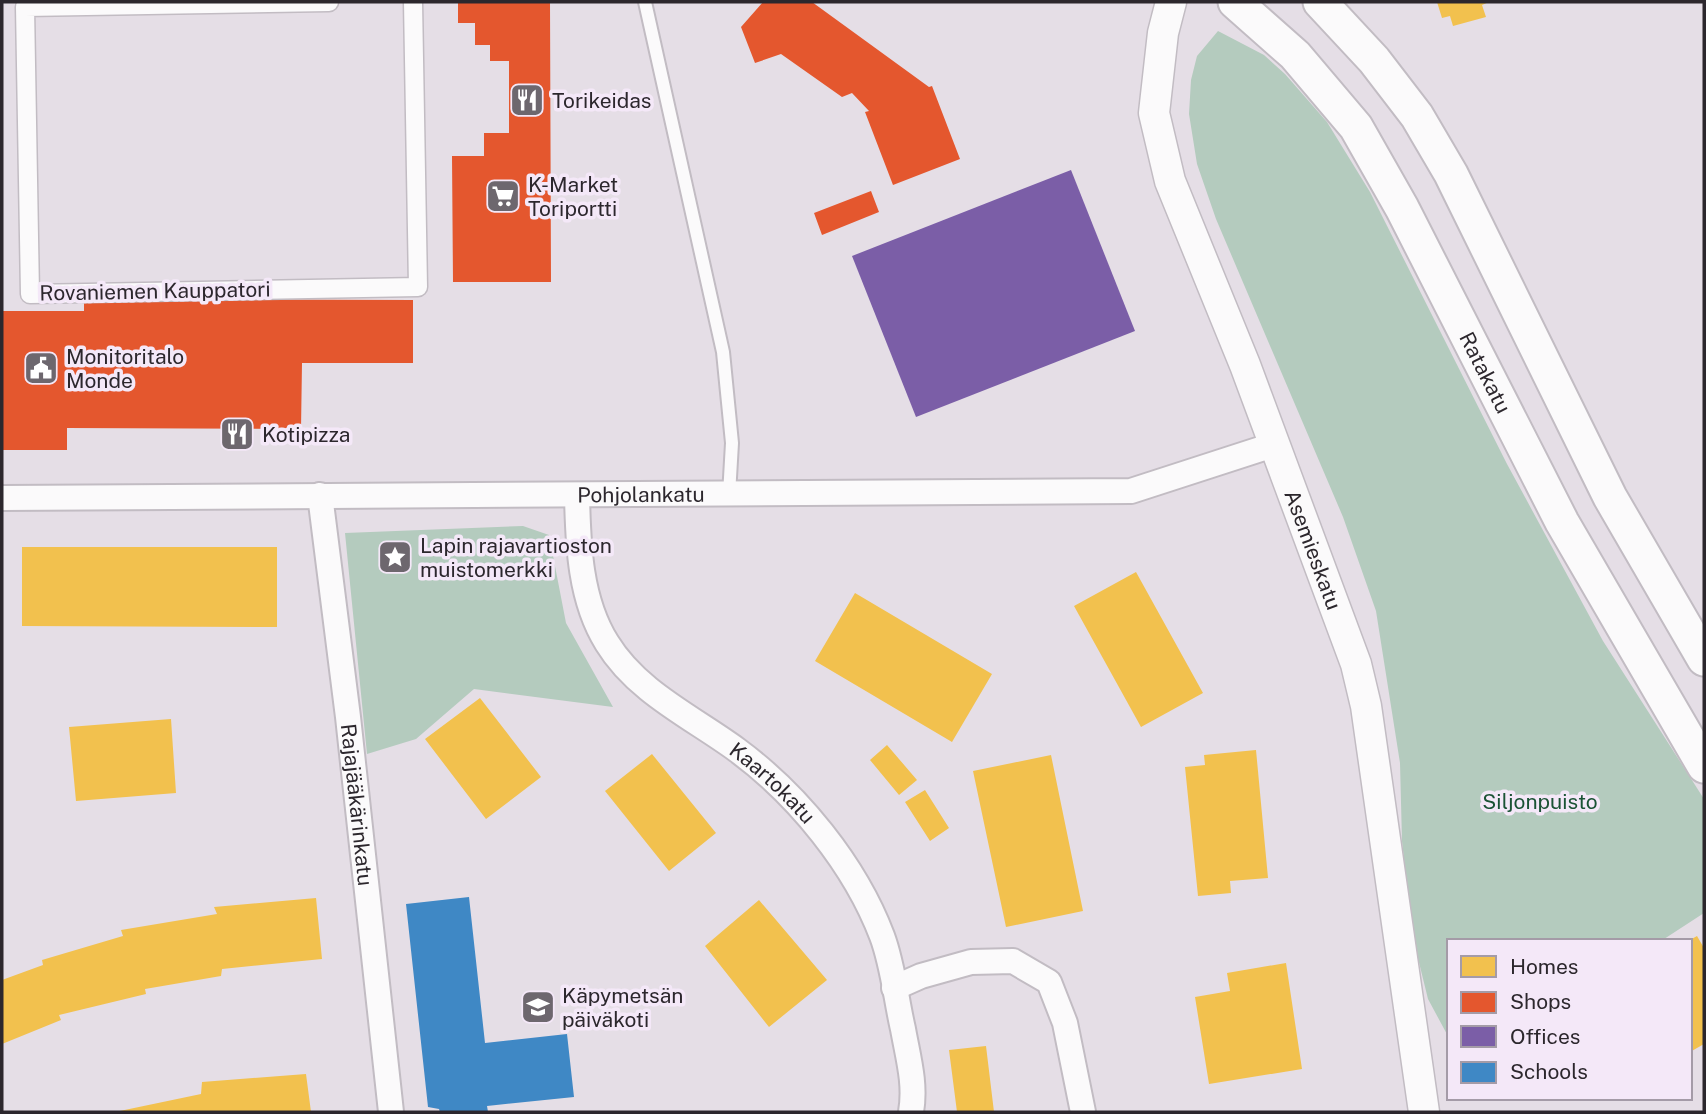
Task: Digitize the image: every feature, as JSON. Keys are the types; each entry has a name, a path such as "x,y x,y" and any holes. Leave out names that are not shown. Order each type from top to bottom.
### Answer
{"main road":[{"name":"Ratakatu","path":"1235,2 1295,55 1356,127 1408,219 1562,522 1704,766"},
{"path":"1320,2 1374,60 1417,116 1451,174 1611,497 1704,659"}],"street":[{"name":"Rovaniemen Kauppatori","path":"330,2 25,7 30,294 418,287 413,2"},
{"name":"Asemieskatu","path":"1171,2 1163,33 1154,113 1160,140 1170,181 1245,365 1356,664 1366,706 1424,1112"},
{"name":"Pohjolankatu","path":"2,498 320,495 729,496 1131,491 1273,445"},
{"name":"Rajajääkärinkatu","path":"320,495 348,717 391,1112"},
{"name":"Kaartokatu","path":"577,495 579,543 586,594 594,620 607,645 628,671 650,690 738,751 776,784 818,830 868,905 882,938 894,988 915,1091 911,1112"},
{"path":"894,988 921,976 971,962 1013,961 1049,982 1065,1023 1083,1112"}],"lane":[{"path":"645,2 723,352 732,443 729,496"}],"green space":[{"name":"Siljonpuisto","path":"1218,31 1264,55 1285,74 1327,122 1370,192 1507,464 1603,641 1704,799 1704,913 1664,939 1447,939 1447,1034 1428,999 1412,934 1402,841 1400,763 1376,611 1343,517 1216,219 1197,164 1189,114 1191,80 1197,56"},
{"path":"523,526 549,535 566,623 613,707 474,689 416,739 367,754 345,533"}],"building: Homes":[{"path":"1437,2 1489,2 1482,5 1486,17 1453,26 1450,16 1442,18"},
{"path":"22,547 277,547 277,627 22,626"},
{"path":"1136,572 1203,693 1141,727 1074,606"},
{"path":"855,593 992,674 952,742 815,661"},
{"path":"480,698 541,777 486,819 425,739"},
{"path":"171,719 176,793 76,801 69,727"},
{"path":"887,745 917,780 899,795 870,760"},
{"path":"1256,750 1268,878 1230,881 1231,893 1198,896 1185,767 1205,765 1204,755"},
{"path":"652,754 716,833 669,871 605,791"},
{"path":"1051,755 1083,911 1006,927 973,771"},
{"path":"925,790 949,828 930,841 905,802"},
{"path":"316,898 322,959 222,969 221,976 145,989 146,994 59,1015 61,1020 2,1044 2,980 43,965 42,960 123,936 121,930 217,914 214,907"},
{"path":"759,900 827,980 769,1027 705,946"},
{"path":"1697,936 1704,948 1704,1044 1692,1051 1692,939"},
{"path":"1286,963 1302,1069 1209,1084 1195,997 1230,991 1227,973"},
{"path":"986,1046 994,1112 957,1112 949,1050"},
{"path":"306,1074 311,1112 115,1112 201,1094 202,1082"}],"building: Shops":[{"path":"458,2 550,2 551,282 453,282 452,156 484,156 484,133 509,133 509,61 490,61 490,45 475,45 475,23 458,23"},
{"path":"763,2 812,2 929,87 932,86 960,159 893,185 865,112 869,111 852,93 842,97 781,54 755,63 741,27"},
{"path":"871,191 879,212 822,235 814,213"},
{"path":"84,299 413,300 413,363 302,363 301,429 67,428 67,450 2,450 2,311 84,311"}],"building: Offices":[{"path":"1071,170 1135,331 916,417 852,256"}],"building: Schools":[{"path":"469,897 485,1043 567,1034 574,1097 487,1106 488,1112 440,1112 439,1109 428,1107 406,904"}],"place":[{"name":"Torikeidas","path":"527,100"},
{"name":"K-Market Toriportti","path":"503,196"},
{"name":"Monitoritalo Monde","path":"41,368"},
{"name":"Kotipizza","path":"237,434"},
{"name":"Lapin rajavartioston muistomerkki","path":"395,557"},
{"name":"Käpymetsän päiväkoti","path":"538,1007"}]}
